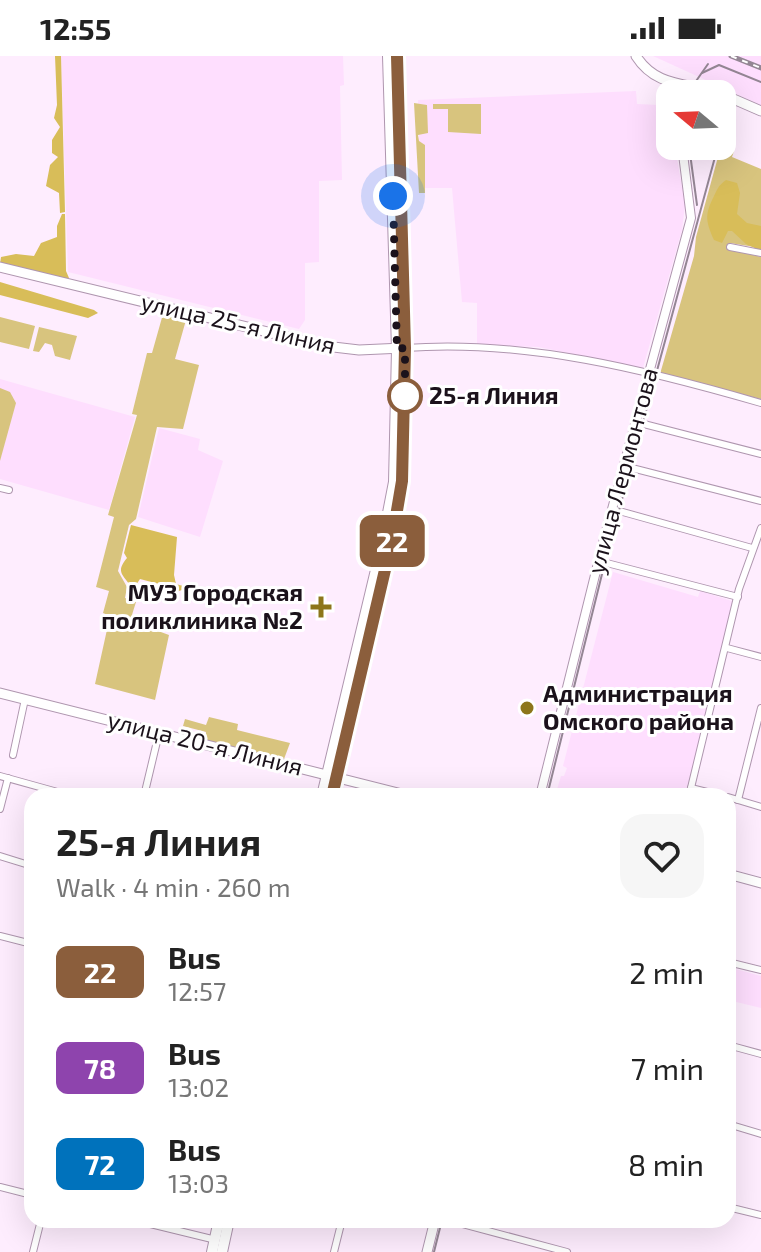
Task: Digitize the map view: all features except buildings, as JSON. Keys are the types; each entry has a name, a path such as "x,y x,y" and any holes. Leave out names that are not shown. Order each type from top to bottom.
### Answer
{"main road":[{"path":"326,788 332,776 398,506 404,444 388,56"},
{"path":"397,56 401,348"},
{"path":"636,56 651,74 662,80"},
{"path":"736,100 761,111"},
{"name":"улица 25-я Линия","path":"0,267 325,346 359,350 401,348"},
{"name":"улица 20-я Линия","path":"0,693 379,788"},
{"path":"332,776 332,788"},
{"path":"736,876 761,883"},
{"path":"427,1252 433,1228"},
{"path":"212,1252 220,1245"}],"street":[{"name":"улица Лермонтова","path":"542,788 612,509 691,218 684,160"},
{"path":"730,247 761,253"},
{"name":"улица 25-я Линия","path":"401,348 545,353 649,374 761,403"},
{"path":"636,422 761,454"},
{"path":"624,466 761,501"},
{"path":"0,488 9,490"},
{"path":"612,509 752,548"},
{"path":"691,788 738,597 761,528"},
{"path":"599,561 738,597"},
{"path":"727,648 761,657"},
{"path":"13,755 25,699"},
{"path":"761,708 738,800 761,807"},
{"path":"146,788 159,733"},
{"path":"0,809 4,777 43,788"},
{"path":"0,856 24,864"},
{"path":"0,936 24,942"},
{"path":"736,964 761,970"},
{"path":"736,1047 761,1054"},
{"path":"736,1126 761,1134"},
{"path":"0,1187 24,1193"},
{"path":"736,1209 761,1215"},
{"path":"33,1252 39,1228"},
{"path":"162,1228 220,1245"},
{"path":"334,1252 340,1228"},
{"path":"477,1228 567,1252"}],"shaded area":[{"path":"55,56 61,56 65,212 60,213 59,193 46,186 50,165 58,157 52,153 52,140 60,127 54,118 57,105"},
{"path":"61,56 343,56 344,85 340,86 342,180 319,181 319,262 305,263 305,320 299,329 68,272"},
{"path":"653,56 761,56 761,105 736,94 736,80 706,80"},
{"path":"636,91 637,104 656,105 656,160 677,160 685,205 682,230 643,368 538,347 477,345 477,303 462,302 452,188 420,188 418,100"},
{"path":"414,103 427,105 428,133 418,135 419,141 425,145 425,193 419,193"},
{"path":"433,104 481,104 481,134 448,132 448,109 433,109"},
{"path":"736,159 761,169 761,248 730,243 726,248 761,257 761,399 660,374 694,256 696,237 717,160"},
{"path":"726,180 737,183 740,193 737,214 747,223 761,226 761,251 746,244 732,231 728,231 722,243 714,240 708,213 717,189"},
{"path":"62,214 65,214 67,280 0,264 1,257 16,254 34,256 41,243 57,237"},
{"path":"0,282 98,313 88,318 0,295"},
{"path":"163,314 186,320 175,359 199,365 183,429 157,427 136,519 129,525 118,571 127,587 125,598 136,602 131,618 169,635 155,700 95,684 110,616 103,613 109,591 96,587 114,517 108,515 137,415 132,414 147,353 152,353"},
{"path":"0,317 35,326 29,349 0,342"},
{"path":"39,327 77,336 70,360 55,356 52,345 45,343 39,352 33,351"},
{"path":"0,379 135,417 109,510 0,479"},
{"path":"0,388 10,392 16,403 0,461"},
{"path":"159,428 200,439 198,450 223,461 200,537 138,517"},
{"path":"131,525 177,537 174,575 176,584 183,586 182,590 170,594 163,585 140,579 136,585 130,585 121,569 127,558 124,553"},
{"path":"613,572 698,597 700,591 735,602 687,788 557,788 567,768 563,766"},
{"path":"209,717 238,724 237,730 290,743 284,759 205,740 206,732 183,726 185,719 206,725"},
{"path":"736,969 761,976 761,1008 736,1002"}],"tram line":[{"path":"697,80 708,64"},
{"path":"702,73 719,65 761,82"},
{"path":"691,160 697,205"},
{"path":"549,788 605,562 714,160"},
{"path":"434,1252 440,1228"}],"railway":[{"path":"731,56 761,68"}],"bus line":[{"name":"22","path":"334,788 392,540 402,481 405,433 404,247 397,56"}],"place":[{"name":"25-я Линия","path":"405,396"},
{"name":"МУЗ Городская поликлиника №2","path":"321,607"},
{"name":"Администрация Омского района","path":"527,708"}],"route":[{"path":"393,196 397,349 405,348 405,402 405,396"}]}
